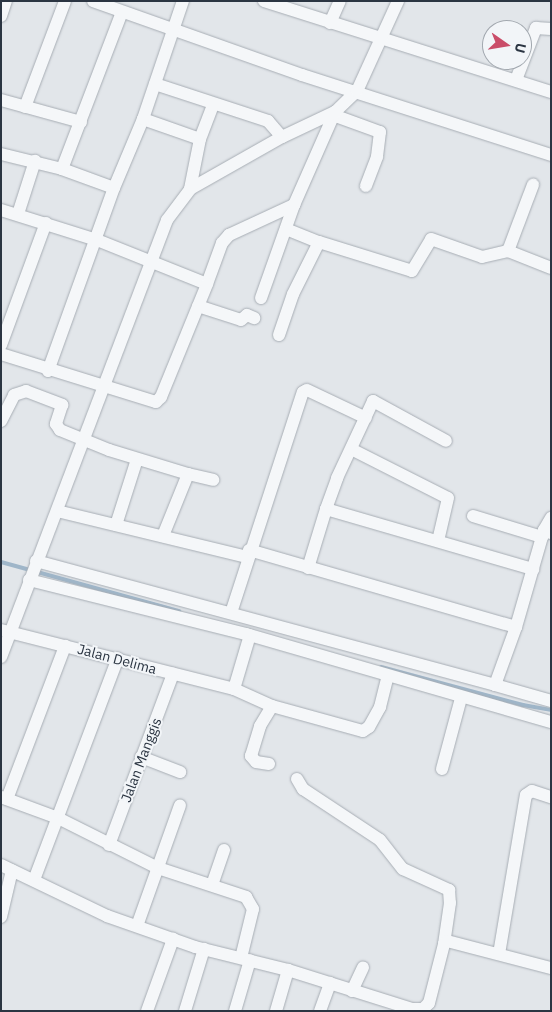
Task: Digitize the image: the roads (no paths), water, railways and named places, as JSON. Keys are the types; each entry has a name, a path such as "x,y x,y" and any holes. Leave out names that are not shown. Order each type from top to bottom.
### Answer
{"street":[{"path":"1,16 6,1"},
{"path":"25,107 65,1"},
{"path":"93,1 172,31 551,155"},
{"path":"48,371 97,240 114,188 143,119 183,1"},
{"path":"264,1 382,41 551,92"},
{"path":"330,24 340,1"},
{"path":"1,657 6,631 57,511 167,220 190,189 282,136 334,113 357,91 382,41 398,1"},
{"path":"62,169 122,12"},
{"path":"516,80 536,28 551,29"},
{"path":"155,84 213,105 271,122 282,136"},
{"path":"1,100 81,122"},
{"path":"190,189 200,139 213,105"},
{"path":"334,113 380,132 376,157 366,186"},
{"path":"261,298 294,205 334,113"},
{"path":"143,119 200,139"},
{"path":"1,154 62,169 114,188"},
{"path":"18,214 35,161"},
{"path":"508,251 532,185"},
{"path":"1,354 48,371 151,402 158,401 222,243 229,234 257,219 294,205"},
{"path":"1,210 97,240 207,284"},
{"path":"1,345 46,223"},
{"path":"286,229 319,242 412,271 432,239 482,257 508,251 551,268"},
{"path":"279,335 293,294 319,242"},
{"path":"198,306 236,319 242,320 248,314 254,318"},
{"path":"231,613 248,553 303,392 306,390 366,418"},
{"path":"1,421 14,395 26,391 62,405 57,426 84,440 137,459 213,480"},
{"path":"308,568 337,478 353,450 372,402 376,400 446,441"},
{"path":"353,450 448,498 438,541"},
{"path":"116,525 137,459"},
{"path":"164,536 188,474"},
{"path":"326,509 533,569"},
{"path":"57,511 308,568 516,627"},
{"path":"473,516 546,533"},
{"path":"495,685 551,518"},
{"path":"35,563 231,613 248,628 388,676 551,722"},
{"path":"29,579 495,685 551,701"},
{"path":"234,689 248,628"},
{"name":"Jalan Delima","path":"6,631 234,689 272,706 363,730 369,727 380,707 388,676"},
{"path":"65,646 4,798 58,818 109,846 158,868 246,897 252,906 245,959 235,1011"},
{"path":"34,880 118,658"},
{"name":"Jalan Manggis","path":"109,846 173,674"},
{"path":"442,770 461,698"},
{"path":"269,764 256,762 250,756 260,726 272,706"},
{"path":"141,757 180,772"},
{"path":"1,917 7,867 107,916 172,939 288,970 411,1010 423,1009 428,1003 444,944 450,902 449,890 403,869 380,840 303,789 296,779"},
{"path":"499,954 526,795 532,792 551,797"},
{"path":"138,926 180,806"},
{"path":"212,885 224,850"},
{"path":"147,1011 172,939"},
{"path":"444,944 452,941 551,968"},
{"path":"184,1011 204,949"},
{"path":"352,991 363,968"},
{"path":"276,1011 288,970"},
{"path":"320,1011 330,984"}],"waterway":[{"path":"1,562 179,611"},
{"path":"381,667 523,705 551,710"}]}
